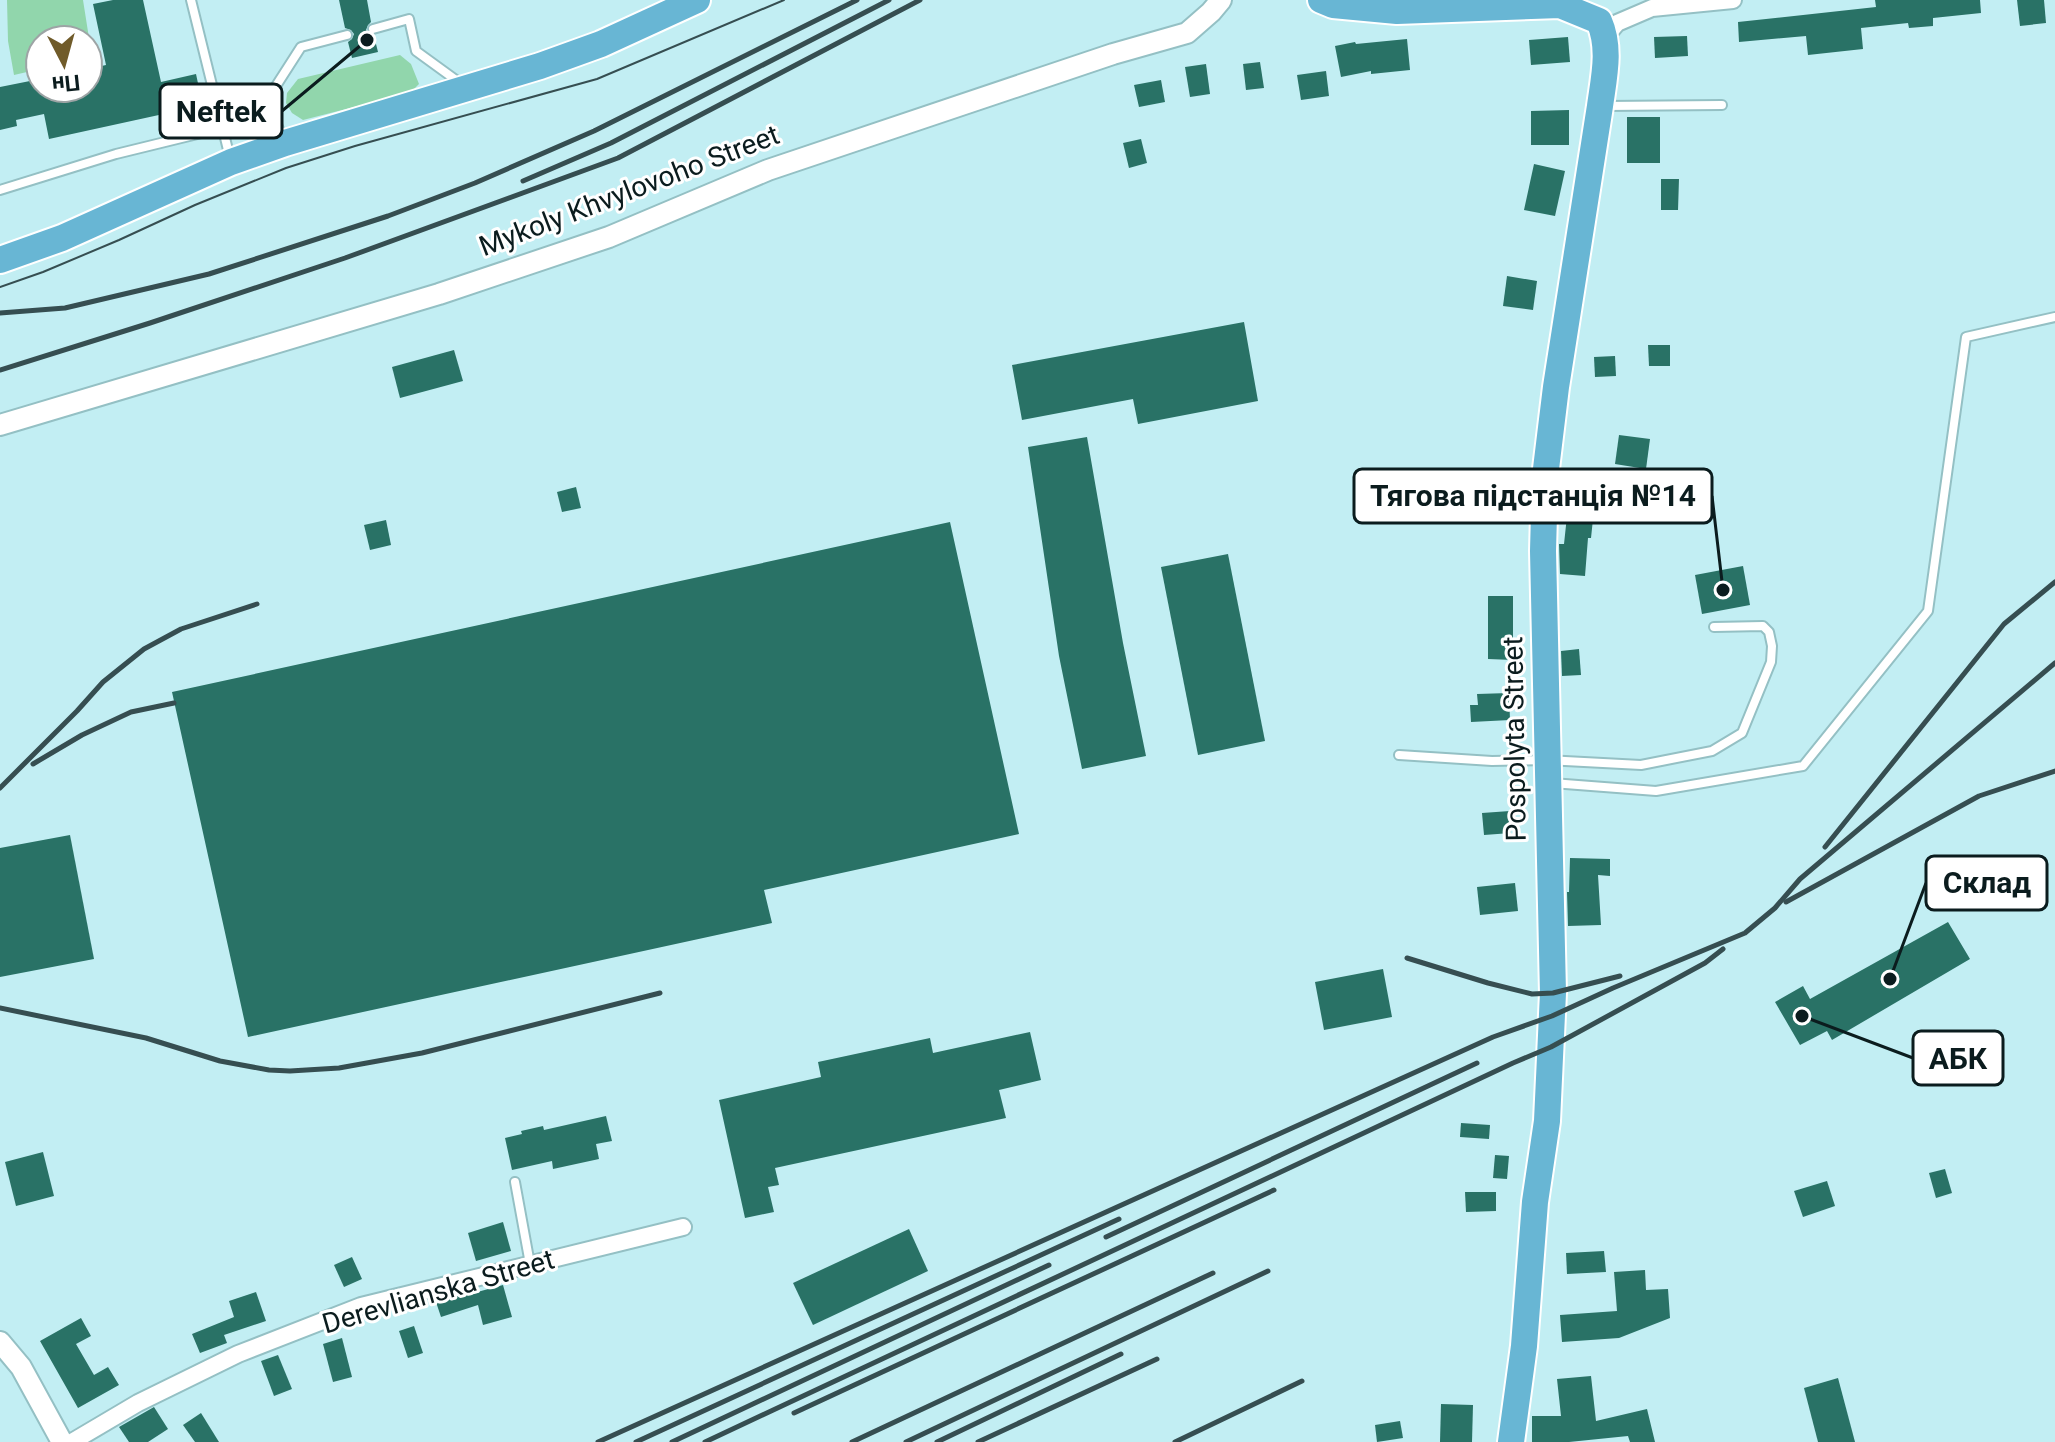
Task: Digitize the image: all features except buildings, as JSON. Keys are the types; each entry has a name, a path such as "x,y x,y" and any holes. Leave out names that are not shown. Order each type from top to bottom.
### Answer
{"highway":[{"path":"0,260 62,238 231,162 540,66 601,44 697,0"},
{"path":"1321,0 1333,5 1397,11 1560,5 1599,21 1606,36"},
{"name":"Pospolyta Street","path":"1511,1442 1524,1346 1535,1202 1547,1121 1553,993 1543,551 1545,477 1600,106 1606,36"}],"street":[{"name":"Mykoly Khvylovoho Street","path":"0,425 439,294 609,237 768,170 1113,54 1187,33 1221,0"},
{"path":"1606,36 1617,23 1652,8 1733,0"},
{"name":"Derevlianska Street","path":"72,1442 138,1403 238,1354 361,1306 683,1227"},
{"path":"0,1342 21,1367 62,1442"}],"lane":[{"path":"191,0 231,162"},
{"path":"373,29 409,19 416,51 467,88"},
{"path":"285,143 267,100 301,47 347,35"},
{"path":"1600,106 1722,105"},
{"path":"0,190 116,154 222,128"},
{"path":"1399,755 1492,761 1656,791 1803,766 1928,611 1966,337 2055,317"},
{"path":"1547,772 1641,765 1712,751 1742,733 1771,662 1769,632 1763,626 1714,627"},
{"path":"515,1182 530,1264"}],"green space":[{"path":"7,0 83,0 87,24 24,24 24,73 14,75 8,41"},
{"path":"400,55 411,64 419,84 405,94 303,120 292,113 286,103 287,93 298,79"}],"tram line":[{"path":"0,287 43,272 286,168 597,79 784,0"}],"railway":[{"path":"0,313 65,308 209,274 388,216 475,183 594,131 857,0"},
{"path":"523,181 611,143 889,0"},
{"path":"0,370 345,258 618,158 920,0"},
{"path":"1825,847 2004,624 2055,582"},
{"path":"0,788 103,682 144,649 181,629 257,604"},
{"path":"598,1442 1493,1037 1552,1016 1745,933 1775,908 1800,879 2055,663"},
{"path":"33,764 82,735 131,712 174,703"},
{"path":"1786,902 1979,796 2055,771"},
{"path":"705,1442 1551,1047 1705,963 1723,949"},
{"path":"1407,958 1532,994 1553,993 1620,976"},
{"path":"0,1008 146,1038 220,1061 290,1071 339,1068 422,1053 660,993"},
{"path":"1106,1237 1477,1063"},
{"path":"794,1413 1274,1190"},
{"path":"636,1442 1119,1219"},
{"path":"672,1442 1049,1265"},
{"path":"906,1442 1268,1271"},
{"path":"852,1442 1213,1273"},
{"path":"937,1442 1121,1354"},
{"path":"978,1442 1157,1359"},
{"path":"1175,1442 1302,1381"}],"place":[{"name":"Neftek","path":"367,40"},
{"name":"Тягова пiдстанцiя №14","path":"1723,590"},
{"name":"Склад","path":"1890,979"},
{"name":"АБК","path":"1802,1016"}]}
